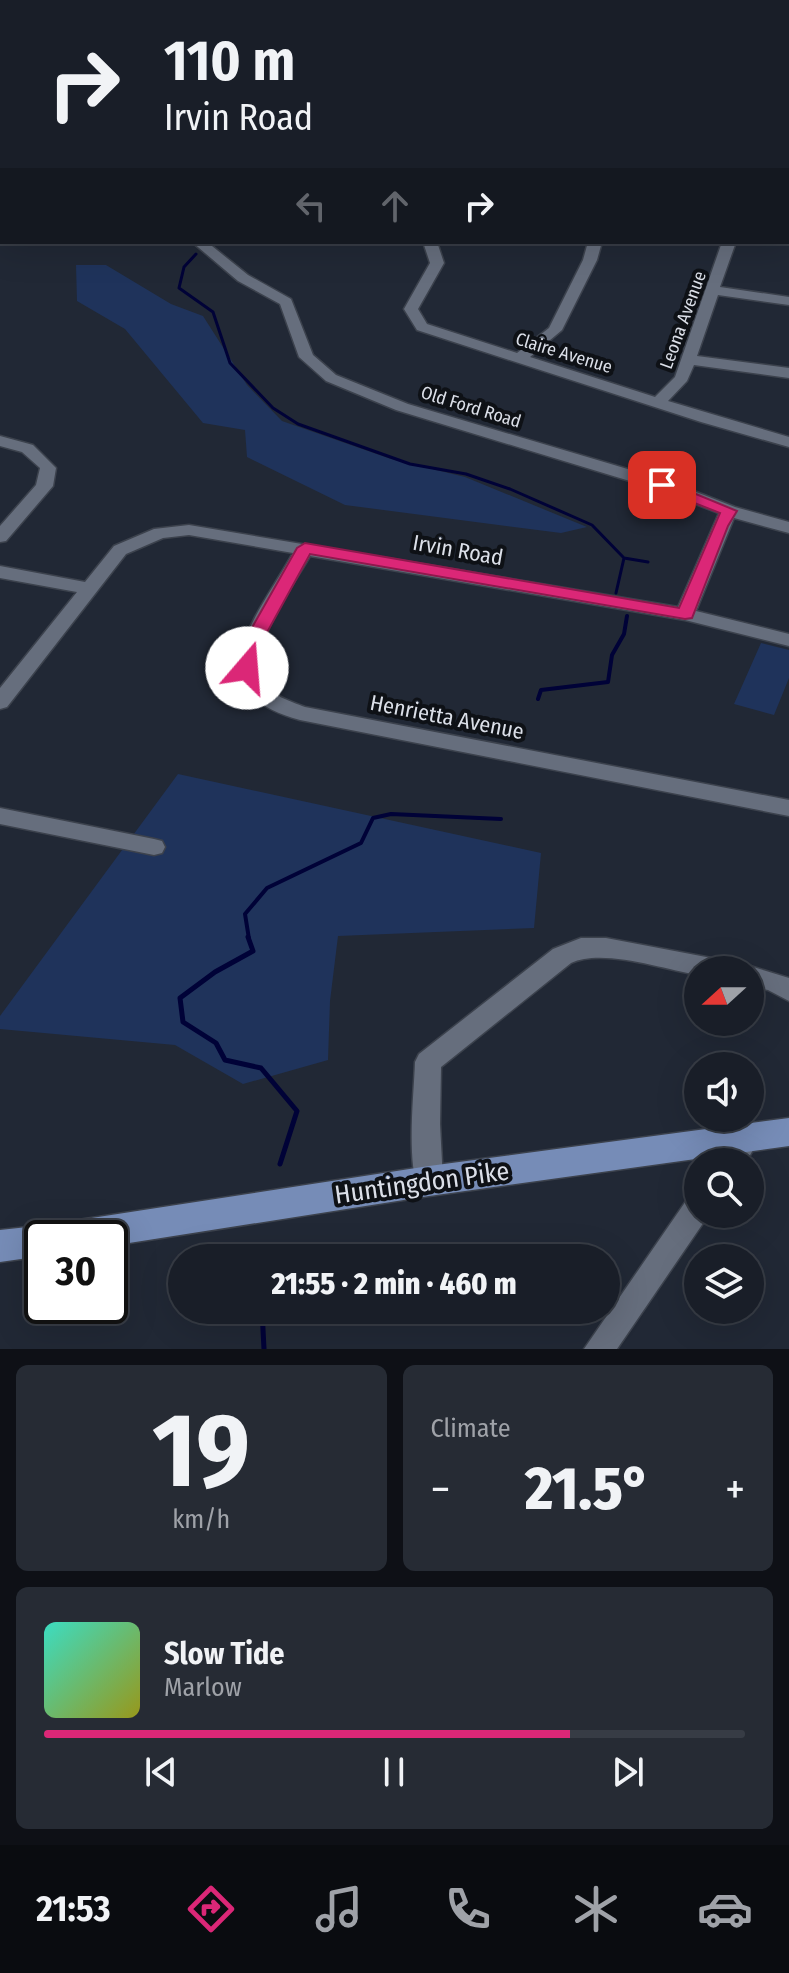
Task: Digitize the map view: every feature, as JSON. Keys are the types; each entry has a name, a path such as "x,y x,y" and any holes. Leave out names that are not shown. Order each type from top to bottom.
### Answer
{"main road":[{"name":"Huntingdon Pike","path":"744,1148 789,1132"},
{"name":"Huntingdon Pike","path":"128,1227 429,1181 684,1155"},
{"path":"0,1246 24,1243"}],"street":[{"name":"Old Ford Road","path":"201,244 243,278 286,302 306,357 331,378 402,407 662,485 729,511 789,528"},
{"name":"Claire Avenue","path":"431,244 437,263 412,304 412,316 432,332 789,442"},
{"path":"518,359 555,330 590,260 594,244"},
{"name":"Leona Avenue","path":"658,403 682,378 690,360 728,244"},
{"path":"713,290 789,301"},
{"path":"690,360 789,373"},
{"path":"0,441 28,448 40,456 48,468 44,486 0,537"},
{"path":"685,614 729,511"},
{"name":"Irvin Road","path":"87,588 120,550 160,533 189,530 685,614 789,640"},
{"name":"Henrietta Avenue","path":"305,548 250,647 247,668 255,687 270,700 300,713 789,808"},
{"path":"0,572 87,588 0,702"},
{"path":"0,816 154,847"},
{"path":"429,1181 426,1124 428,1062 562,956 581,947 606,948 684,963"},
{"path":"764,979 789,991"},
{"path":"599,1349 684,1227"}],"shaded area":[{"path":"76,265 106,265 171,304 203,316 247,385 282,421 391,459 465,477 587,527 561,533 345,505 247,457 245,430 203,423 125,329 77,301"},
{"path":"761,643 789,650 789,678 774,715 734,704"},
{"path":"178,774 541,853 534,928 338,936 330,1001 328,1060 243,1084 175,1045 0,1029 0,1016"}],"waterway":[{"path":"196,254 184,267 179,288 213,312 230,363 273,408 298,424 410,464 466,474 510,489 592,525 624,558"},
{"path":"616,593 624,558"},
{"path":"624,558 648,562"},
{"path":"538,699 541,690 608,682 612,655 624,634 627,616"},
{"path":"249,939 245,914 267,888 361,843 373,818 391,814 501,819"},
{"path":"248,937 253,951 215,972 180,998 183,1022 216,1043 225,1060 261,1068 297,1111 280,1164"},
{"path":"263,1324 264,1349"}],"route":[{"path":"247,668 250,647 305,548 685,614 729,511 662,485"}]}
